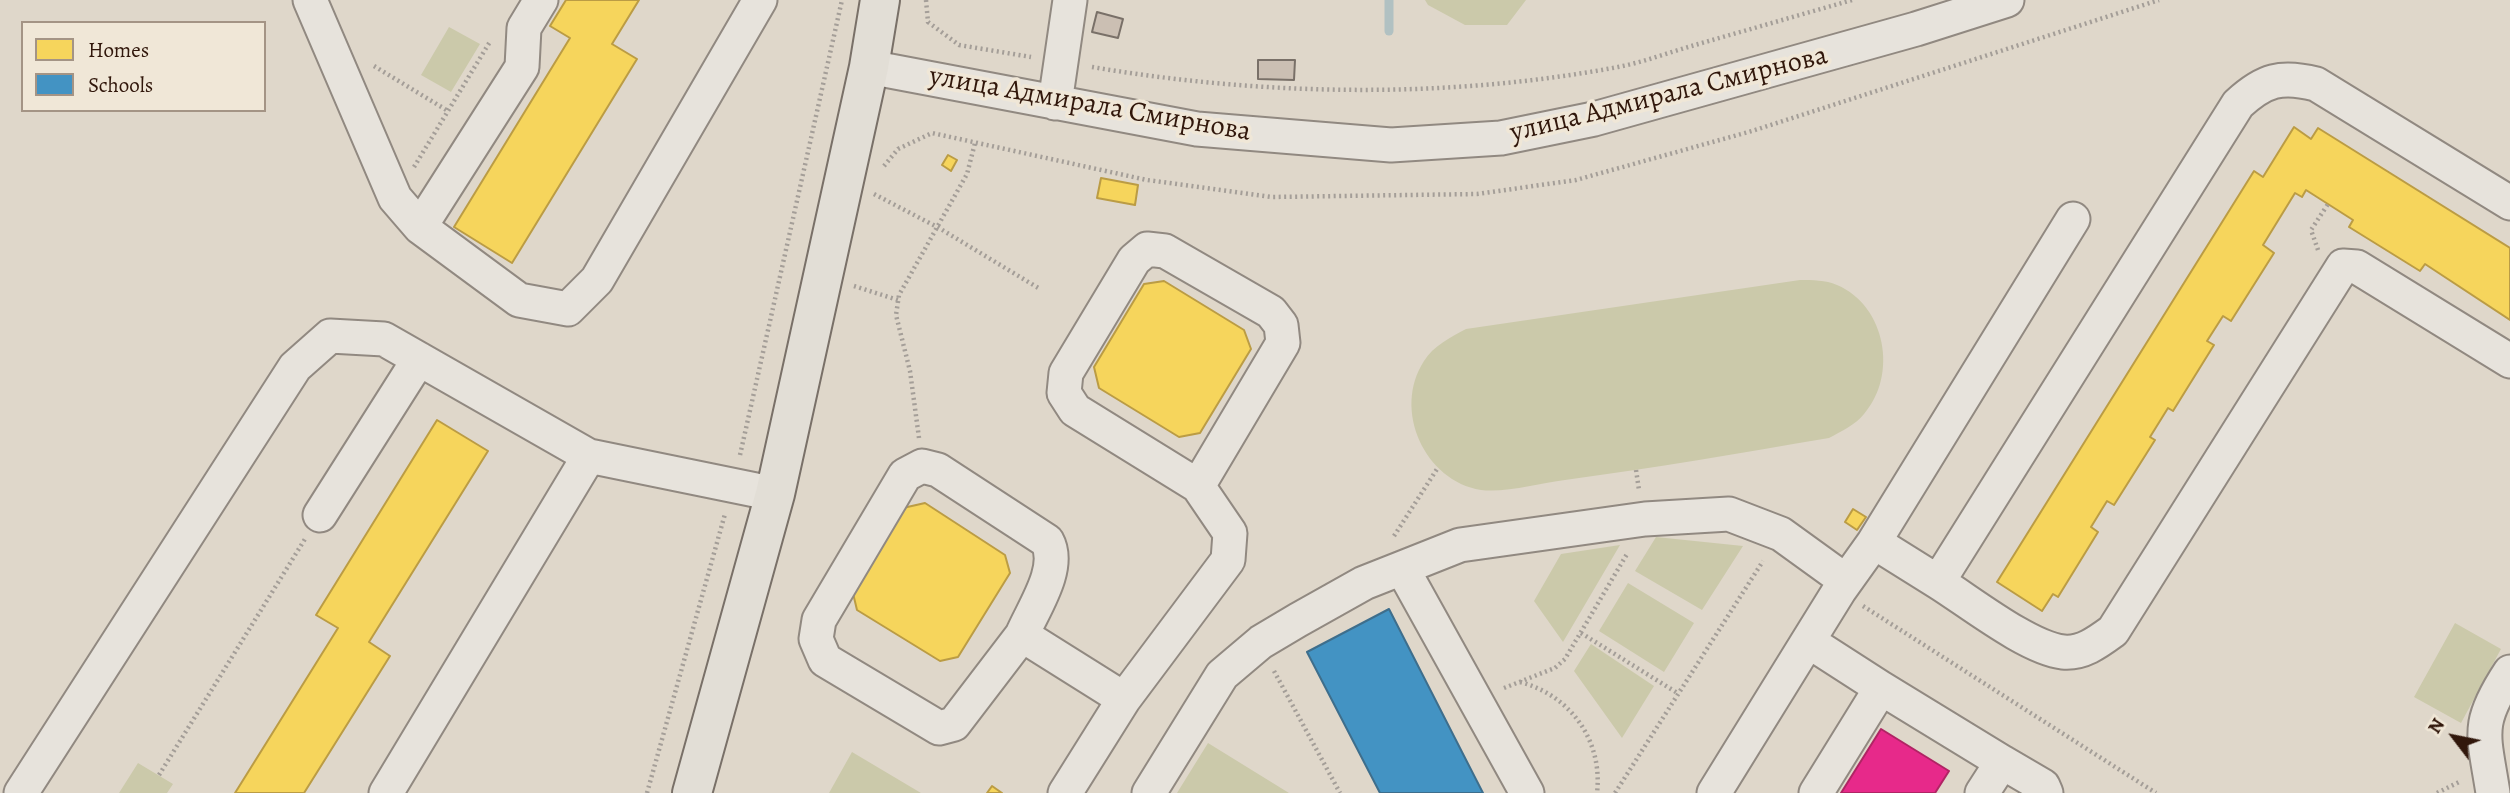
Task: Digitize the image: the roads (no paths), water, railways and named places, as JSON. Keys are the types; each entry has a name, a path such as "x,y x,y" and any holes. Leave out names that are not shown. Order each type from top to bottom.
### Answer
{"main road":[{"path":"692,793 775,494 869,67 880,0"}],"street":[{"path":"310,0 395,198 420,228 519,300 568,309 597,279 760,0"},
{"path":"420,228 522,66 524,28 541,0"},
{"path":"1055,103 1070,0"},
{"name":"улица Адмирала Смирнова","path":"869,67 1197,130 1377,144 1500,138 1608,116 1916,29 2007,0"},
{"path":"1938,582 2238,104 2253,90 2274,81 2293,78 2316,84 2510,203"},
{"path":"1714,793 1842,586 1874,542 2073,219"},
{"path":"1065,793 1125,699 1227,560 1230,533 1198,486 1075,410 1064,393 1066,373 1134,260 1147,249 1165,251 1271,312 1281,325 1283,343 1198,486"},
{"path":"1874,542 2039,646 2065,653 2090,648 2113,631 2338,271 2350,264 2357,267 2510,361"},
{"path":"21,793 295,367 330,336 384,338 589,456 775,494"},
{"path":"320,515 419,359"},
{"path":"386,793 589,456"},
{"path":"922,466 938,470 1047,541 1052,550 1052,565 1022,635 954,724 947,727 930,724 825,660 816,639 818,620 905,475 922,466"},
{"path":"1149,793 1222,676 1259,643 1364,583 1398,553 1645,520 1728,514 1781,534 1842,586"},
{"path":"1398,553 1527,793"},
{"path":"1022,635 1125,699"},
{"path":"1808,641 2043,786 2046,793"},
{"path":"2493,793 2483,729 2491,701 2510,672"},
{"path":"1816,793 1881,688"},
{"path":"1982,793 2002,762"},
{"path":"2499,793 2510,787"}],"waterway":[{"path":"1389,0 1389,31"}]}
